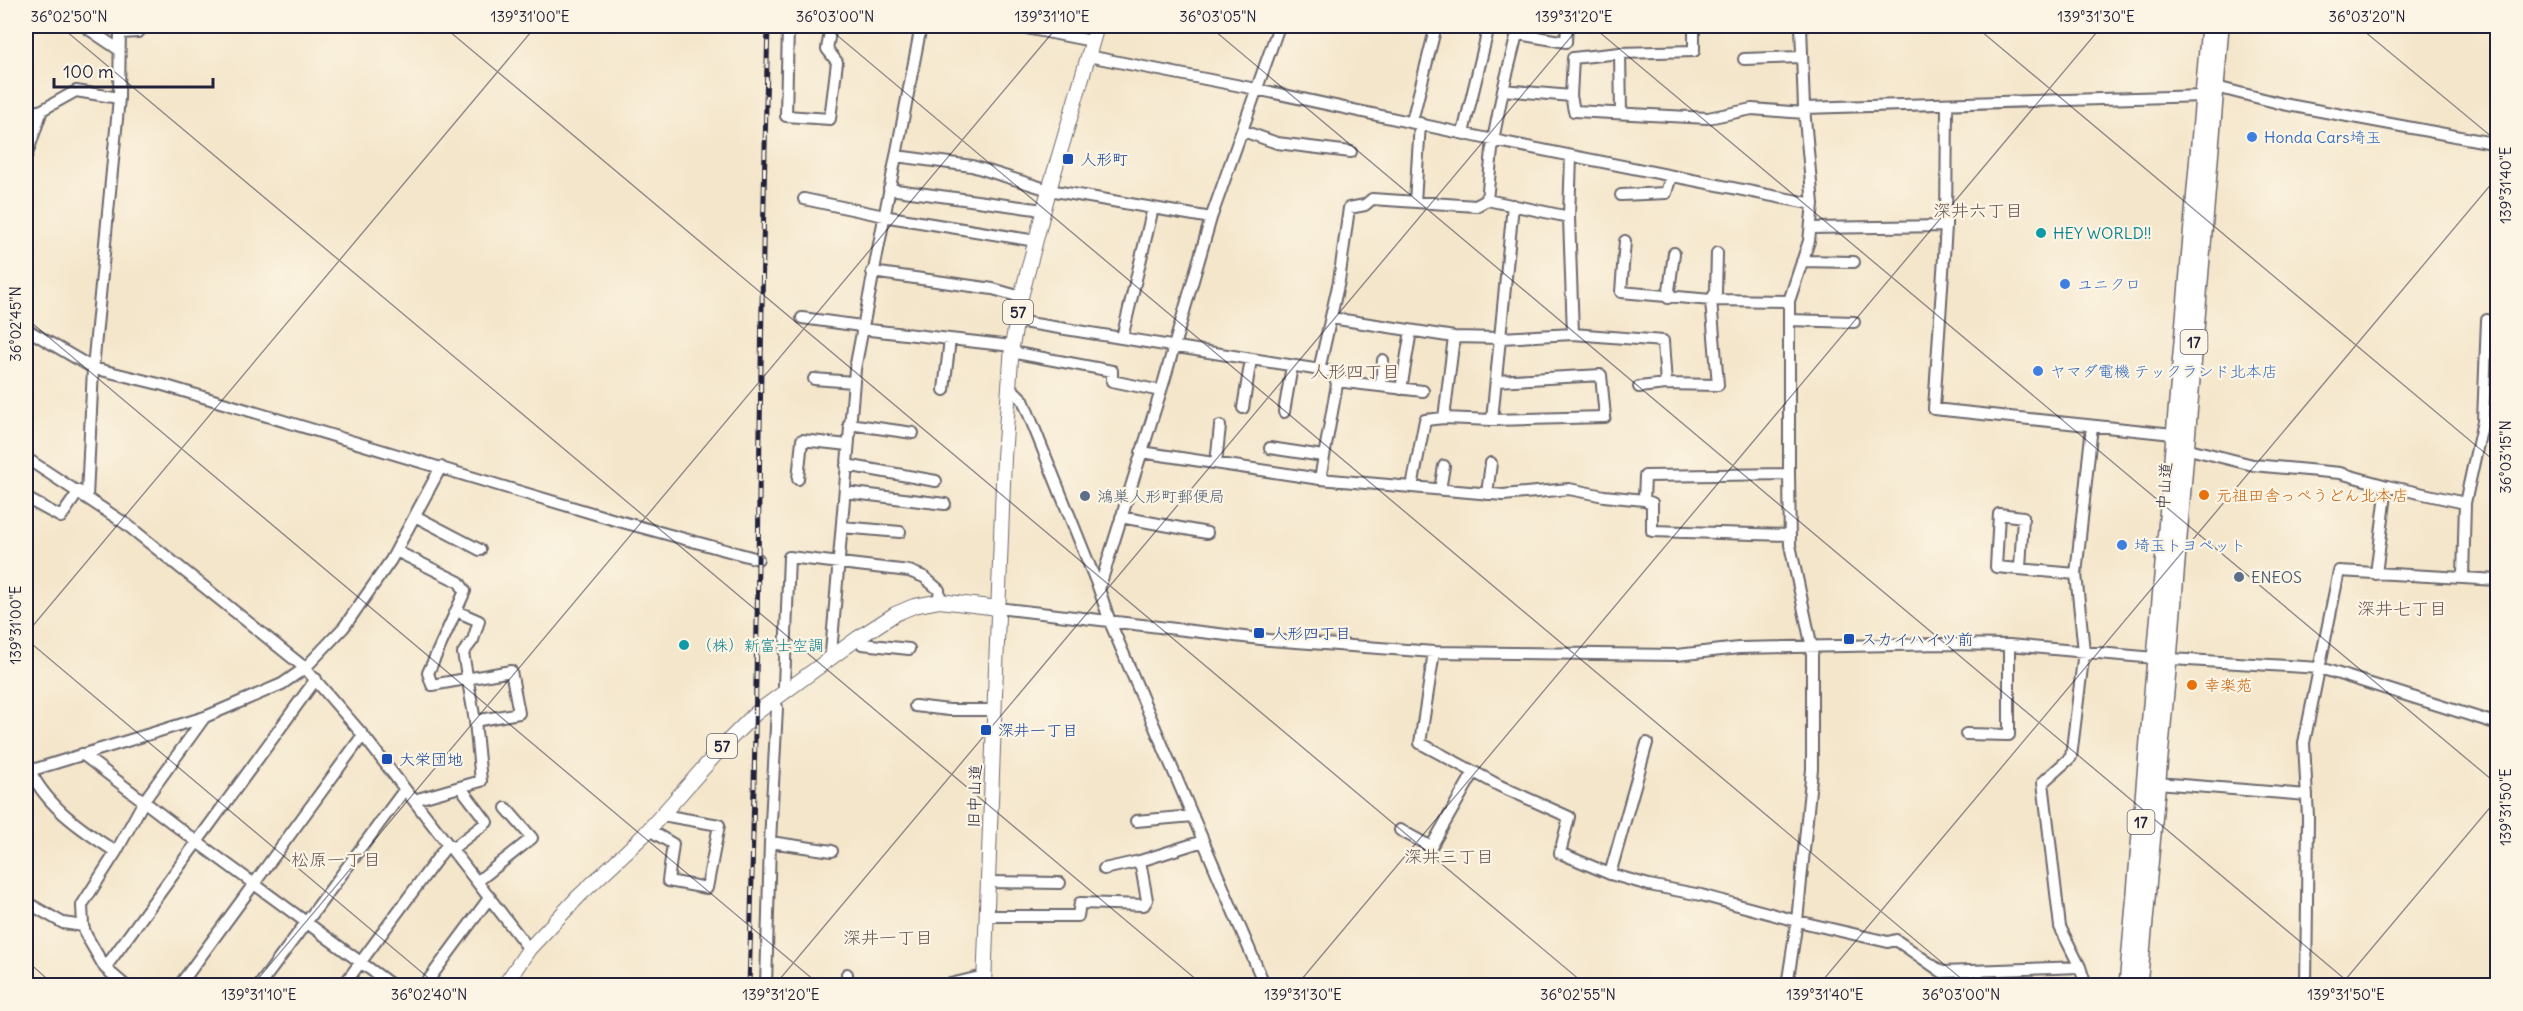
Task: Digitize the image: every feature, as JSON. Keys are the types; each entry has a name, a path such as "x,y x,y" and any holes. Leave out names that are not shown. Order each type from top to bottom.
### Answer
{"highway":[{"name":"中山道","path":"2139,986 2157,783 2173,434 2209,26"},
{"name":"中山道","path":"2127,986 2185,448 2221,26"}],"main road":[{"name":"57","path":"504,986 529,949 649,830 724,745 756,713 895,614 914,606 940,601 998,608 1009,386 1016,321 1043,210 1097,26"},
{"name":"旧中山道","path":"984,981 998,608"}],"street":[{"path":"84,26 118,49"},
{"path":"26,498 62,517 83,494 118,98 120,29 138,32 145,26"},
{"path":"788,26 786,117 830,119 837,62 827,49 831,26"},
{"path":"833,657 831,653 853,382 861,328 921,26"},
{"path":"1016,26 1092,41"},
{"path":"1099,590 1161,391 1210,218 1279,26"},
{"path":"1415,202 1416,122 1436,26"},
{"path":"1463,133 1489,26"},
{"path":"1486,200 1493,140 1519,30 1566,42 1567,26"},
{"path":"1694,26 1694,51 1620,53 1573,58 1571,96 1574,111 1708,118 1752,109 1804,110 2203,96"},
{"path":"1787,986 1797,921 1812,769 1812,648 1790,535 1789,474 1789,301 1809,241 1813,204 1804,110 1801,26"},
{"path":"1620,53 1621,113"},
{"path":"1088,56 1813,204"},
{"path":"1744,59 1801,57"},
{"path":"2216,87 2283,104 2498,144"},
{"path":"1503,90 1571,96"},
{"path":"26,114 42,110 76,91 118,98"},
{"path":"1947,105 1946,226 1934,409 2173,434"},
{"path":"26,157 42,110"},
{"path":"1243,130 1277,143 1351,152"},
{"path":"896,156 972,166 1049,190 1210,218"},
{"path":"1571,156 1569,217 1573,334"},
{"path":"1621,195 1666,193 1671,176"},
{"path":"889,189 1043,210"},
{"path":"804,199 977,233 1036,241"},
{"path":"1319,370 1339,281 1349,208 1365,205 1372,199 1476,206 1486,200 1569,217"},
{"path":"1492,420 1513,205"},
{"path":"1122,338 1153,208"},
{"path":"1811,228 1946,226"},
{"path":"1625,241 1621,292 1668,298 1789,301"},
{"path":"1668,298 1674,253"},
{"path":"1639,387 1666,384 1718,385 1711,300 1716,292 1717,253"},
{"path":"1802,261 1854,262"},
{"path":"872,272 993,289 1021,297"},
{"path":"802,318 1012,349 1112,371 1112,381 1161,391"},
{"path":"1331,318 1454,337 1501,338 1573,334 1663,341 1666,384"},
{"path":"1789,320 1854,322"},
{"path":"2463,578 2464,503 2483,421 2487,320"},
{"path":"1016,321 1339,373 1320,479"},
{"path":"26,329 93,368 162,385 615,520 758,560"},
{"path":"1401,388 1411,331"},
{"path":"1444,418 1454,337"},
{"path":"944,390 950,339"},
{"path":"1243,408 1251,359"},
{"path":"1381,386 1383,360"},
{"path":"1284,412 1292,366"},
{"path":"1413,487 1425,420 1605,417 1601,375 1496,381"},
{"path":"814,379 853,382"},
{"path":"1336,381 1423,391"},
{"path":"1009,386 1023,400 1110,622 1265,986"},
{"path":"849,424 913,433"},
{"path":"1216,463 1220,426"},
{"path":"2086,986 2080,967 2060,927 2043,782 2071,756 2084,651 2076,574 2092,426"},
{"path":"798,479 802,440 848,445"},
{"path":"1270,448 1323,456"},
{"path":"2185,448 2253,465 2340,472 2387,486 2464,503"},
{"path":"1141,452 1320,479 1440,490 1503,495 1569,489 1652,503 1652,531 1751,532 1790,535"},
{"path":"26,458 83,494 162,552 305,668 363,735 529,949"},
{"path":"1487,494 1491,463"},
{"path":"846,465 936,481"},
{"path":"1440,490 1444,465"},
{"path":"116,852 72,823 52,804 27,769 205,717 282,684 305,668 344,627 396,551 441,467"},
{"path":"1644,500 1646,476 1789,474"},
{"path":"2376,574 2387,486"},
{"path":"845,492 945,504"},
{"path":"2020,568 2023,517 1999,514 1996,567 2076,574"},
{"path":"415,516 480,550"},
{"path":"1121,517 1207,533"},
{"path":"842,527 900,532"},
{"path":"396,551 459,582 465,591 428,673 432,685 511,671 519,713 475,721"},
{"path":"766,986 777,708 783,685 789,557 909,571 924,577 939,590 940,601"},
{"path":"2306,986 2307,795 2304,743 2340,571 2498,580"},
{"path":"998,608 1326,645 1434,652 1677,655 1739,648 2009,645 2320,668 2498,724"},
{"path":"414,800 481,781 475,721 463,653 473,640 479,621 456,611"},
{"path":"858,639 862,644 909,649"},
{"path":"1966,734 2009,735 2009,645"},
{"path":"1434,652 1420,743 1569,818 1560,853 1610,874 1648,885 1701,895 1797,921 1888,942 1896,940 1942,972 2080,967"},
{"path":"105,968 316,679"},
{"path":"915,706 949,710 994,710"},
{"path":"126,986 105,968 83,926 82,904 116,852 144,801 205,717"},
{"path":"179,986 363,735"},
{"path":"1610,874 1647,743"},
{"path":"82,754 393,986"},
{"path":"1400,830 1431,847 1474,772"},
{"path":"2157,783 2307,795"},
{"path":"343,986 450,847 487,822 461,788"},
{"path":"259,986 405,789"},
{"path":"478,881 532,838 506,808"},
{"path":"649,830 673,844 668,882 707,888 719,825 662,815"},
{"path":"1136,821 1192,816"},
{"path":"1104,869 1140,861 1203,841"},
{"path":"770,842 832,852"},
{"path":"986,916 1078,916 1080,903 1144,905 1147,900 1140,861"},
{"path":"988,882 1060,883"},
{"path":"424,986 490,897"},
{"path":"26,902 63,923 83,926"},
{"path":"847,974 848,986"},
{"path":"942,986 984,981"}],"railway":[{"path":"749,986 768,26"}],"place":[{"name":"Honda Cars埼玉","path":"2252,137"},
{"name":"人形町","path":"1068,159"},
{"name":"HEY WORLD!!","path":"2041,233"},
{"name":"ユニクロ","path":"2065,284"},
{"name":"ヤマダ電機 テックランド北本店","path":"2038,371"},
{"name":"元祖田舎っぺうどん北本店","path":"2204,495"},
{"name":"鴻巣人形町郵便局","path":"1085,496"},
{"name":"埼玉トヨペット","path":"2122,545"},
{"name":"ENEOS","path":"2239,577"},
{"name":"人形四丁目","path":"1259,633"},
{"name":"スカイハイツ前","path":"1849,639"},
{"name":"（株）新富士空調","path":"684,645"},
{"name":"幸楽苑","path":"2192,685"},
{"name":"深井一丁目","path":"986,730"},
{"name":"大栄団地","path":"387,759"}],"district":[{"name":"深井六丁目","path":"1978,210"},
{"name":"人形四丁目","path":"1355,371"},
{"name":"深井七丁目","path":"2402,608"},
{"name":"深井三丁目","path":"1449,856"},
{"name":"松原一丁目","path":"336,859"},
{"name":"深井一丁目","path":"888,937"}]}
